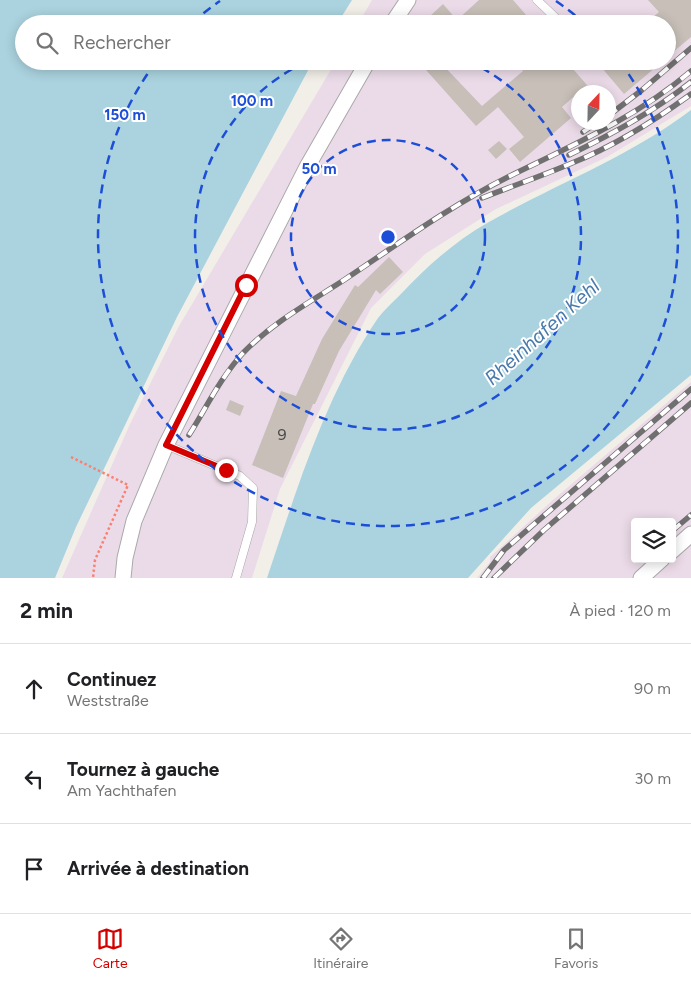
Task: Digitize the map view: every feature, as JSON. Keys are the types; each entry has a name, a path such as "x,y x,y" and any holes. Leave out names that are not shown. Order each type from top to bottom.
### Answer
{"street":[{"path":"398,15 408,0"},
{"path":"124,578 126,552 134,521 166,445 307,167 363,70"},
{"path":"676,547 691,534"},
{"path":"641,578 658,563"}],"lane":[{"path":"537,0 553,15"},
{"path":"166,445 240,476 253,488 252,522 236,578"}],"path":[{"path":"71,457 128,485 95,560 93,578"}],"shaded area":[{"path":"372,0 691,0 691,106 607,157 496,209 425,254 371,308 280,489 252,578 62,578 130,424 179,326 331,70 676,70 676,15 363,15"},
{"path":"691,382 691,578 477,578 490,562 490,557 554,499"}],"water":[{"path":"0,0 352,0 343,15 15,15 15,70 308,70 177,317 76,527 55,578 0,578"},
{"name":"Rheinhafen Kehl","path":"691,110 691,375 531,508 468,578 267,578 301,477 327,411 359,348 383,312 430,265 476,229 618,156 667,127"}],"building":[{"path":"479,0 513,0 526,15 462,15"},
{"path":"648,0 691,0 691,37 676,50 676,15 656,15 659,12"},
{"path":"443,4 453,15 431,15"},
{"path":"426,70 448,70 482,106 522,70 574,70 587,85 571,85 571,99 562,107 571,118 520,162 509,149 524,137 498,107 476,126"},
{"path":"604,70 652,70 624,94"},
{"path":"499,141 507,149 496,159 488,150"},
{"path":"389,257 403,272 380,294 376,290 339,351 315,404 313,404 283,478 252,465 281,391 296,396 322,339 355,285 358,287"},
{"path":"230,400 244,406 240,416 226,410"}],"railway":[{"path":"676,61 691,48"},
{"path":"616,110 665,70"},
{"path":"189,435 235,362 266,332 445,213 487,188 626,117 691,71"},
{"path":"569,155 632,122 691,82"},
{"path":"482,198 561,168 603,149 663,114 691,94"},
{"path":"483,578 504,550 691,389"},
{"path":"494,578 544,530 691,403"},
{"path":"676,528 691,515"}],"route":[{"path":"226,470 166,445 246,285"}]}
